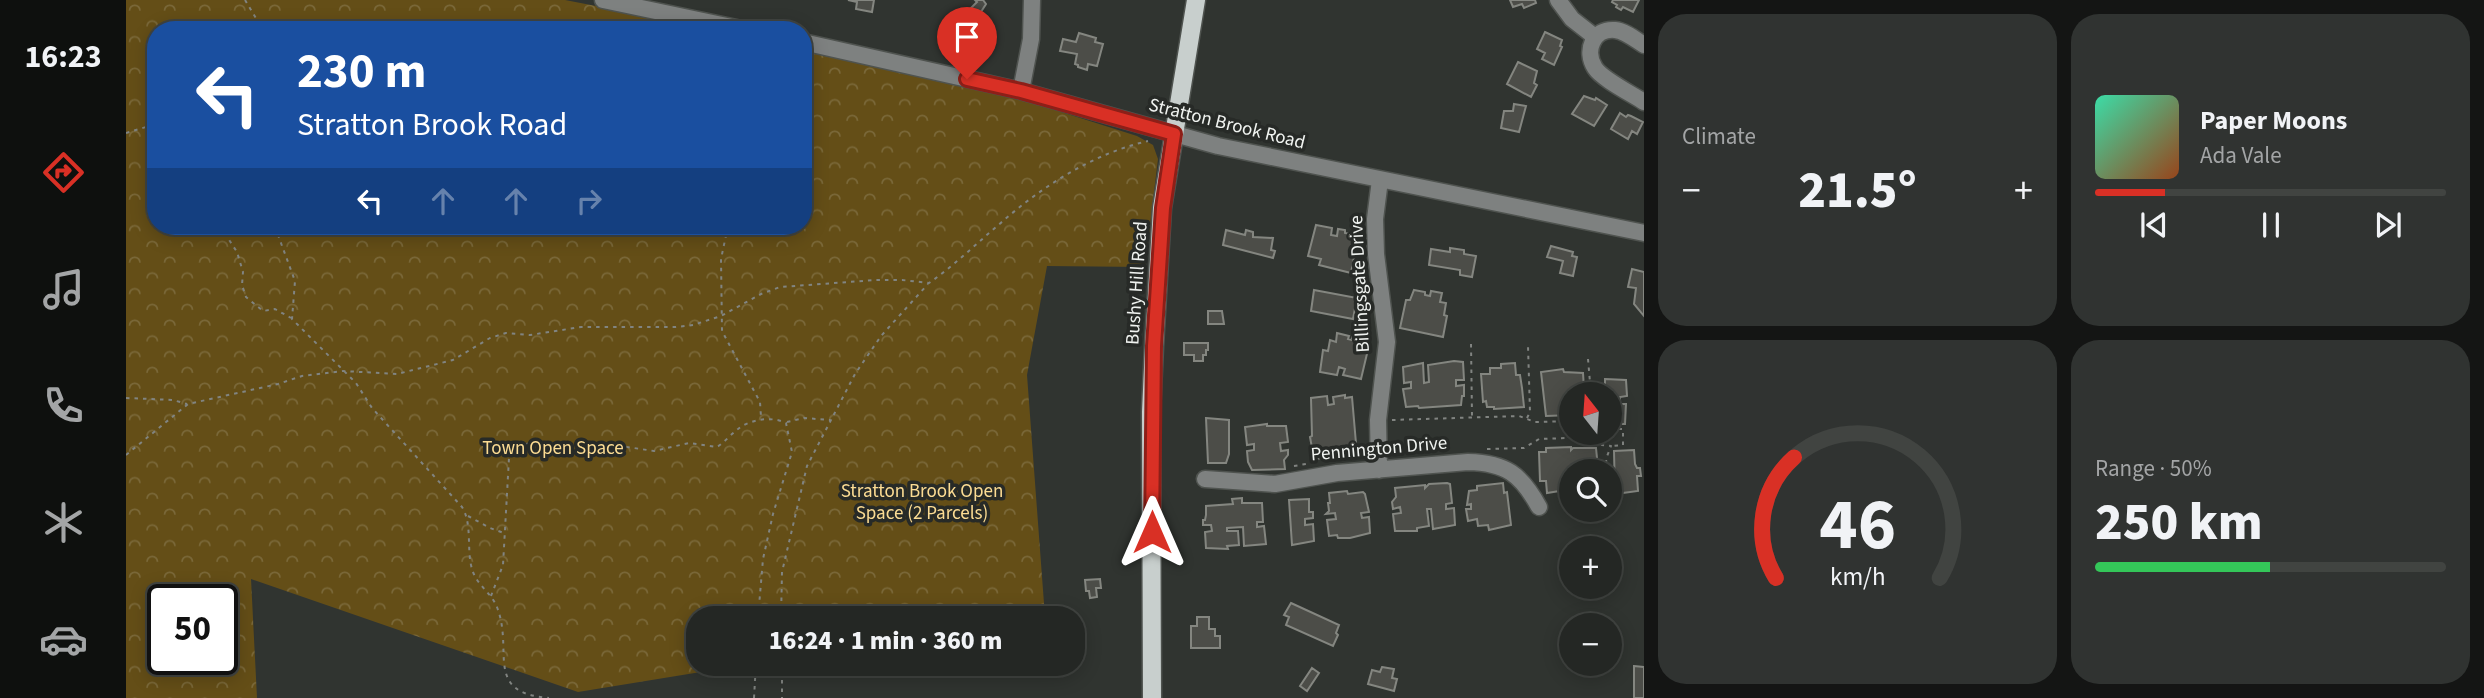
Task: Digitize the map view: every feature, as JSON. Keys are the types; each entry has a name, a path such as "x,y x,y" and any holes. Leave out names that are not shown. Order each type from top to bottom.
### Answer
{"main road":[{"name":"Bushy Hill Road","path":"1152,698 1153,358 1163,208 1196,0"}],"street":[{"path":"603,0 703,21"},
{"path":"1021,91 1031,39 1032,0"},
{"path":"1558,0 1572,19 1595,37"},
{"path":"1644,45 1615,30 1595,37 1590,47 1590,57 1596,70 1644,102"},
{"name":"Stratton Brook Road","path":"812,44 1021,91 1174,134 1280,160 1644,233"},
{"name":"Billingsgate Drive","path":"1378,461 1378,420 1387,342 1376,254 1375,219 1380,180"},
{"name":"Pennington Drive","path":"1205,479 1275,484 1378,461 1488,463 1505,467 1521,480 1539,507"}],"path":[{"path":"245,0 258,21"},
{"path":"126,133 147,127"},
{"path":"781,606 782,572 807,466 855,374 881,336 929,283 1047,187 1121,147 1147,141"},
{"path":"226,235 237,252 246,297 263,311 275,309 292,319 356,383 372,408 467,515 504,533"},
{"path":"278,235 295,281 292,319"},
{"path":"726,235 721,259 722,331 760,402 762,420"},
{"path":"126,455 188,404 302,376 343,371 397,374 453,360 490,338 506,333 530,335 582,327 676,327 721,316 780,287 876,280 929,283"},
{"path":"1471,344 1472,417"},
{"path":"1527,419 1530,412 1528,346"},
{"path":"1588,359 1590,382"},
{"path":"126,398 173,400 188,404"},
{"path":"1378,420 1519,416 1535,422 1559,421"},
{"path":"491,596 503,565 509,458 519,447 528,443 607,444 654,452 689,443 717,447 738,428 762,420 779,419 786,423 804,418 831,420"},
{"path":"759,606 773,514 792,452 786,423"},
{"path":"1488,449 1524,448 1539,439 1559,438"},
{"path":"1602,445 1617,445"},
{"path":"1606,459 1611,446"},
{"path":"1378,461 1419,452"},
{"path":"1290,468 1306,464"},
{"path":"467,515 471,568 479,585 491,596 499,611 505,673 517,691 550,698"},
{"path":"754,698 755,676"},
{"path":"782,676 782,698"}],"green space":[{"name":"Town Open Space","path":"126,0 565,0 674,21 147,21 147,235 812,235 812,50 1033,103 1137,136 1153,145 1158,159 1145,267 1047,266 1027,375 1044,606 686,606 686,674 578,692 251,579 257,698 126,698"}],"building":[{"path":"848,0 874,0 872,12 856,9 857,2"},
{"path":"975,0 983,0 986,4 979,15 986,21 982,27 988,32 980,40 964,24 969,18 967,12 977,2"},
{"path":"1510,0 1535,0 1536,3 1524,8 1522,4 1513,7"},
{"path":"1613,0 1639,0 1633,12 1616,7"},
{"path":"1545,32 1562,40 1562,47 1554,65 1542,59 1545,53 1537,49"},
{"path":"1079,33 1096,38 1095,42 1103,44 1097,66 1088,64 1087,70 1075,64 1077,54 1060,51 1063,39 1076,42"},
{"path":"1518,62 1537,71 1534,83 1537,85 1531,97 1507,84"},
{"path":"1584,96 1595,100 1596,98 1607,105 1594,126 1572,114"},
{"path":"1514,104 1526,106 1519,132 1501,128 1504,111 1513,111"},
{"path":"1620,113 1643,122 1637,134 1632,131 1628,139 1611,129"},
{"path":"1316,225 1332,228 1331,235 1337,236 1338,229 1358,236 1351,273 1319,265 1321,259 1308,256"},
{"path":"1226,230 1245,235 1246,230 1253,232 1253,237 1273,238 1273,258 1223,245"},
{"path":"1551,246 1573,252 1572,256 1577,257 1573,276 1560,273 1563,261 1547,257"},
{"path":"1450,248 1464,250 1464,254 1476,256 1472,277 1460,275 1460,270 1429,265 1431,249 1450,252"},
{"path":"1632,269 1644,272 1644,316 1634,304 1636,288 1628,287"},
{"path":"1314,290 1357,298 1353,319 1311,311"},
{"path":"1414,290 1430,296 1431,291 1442,293 1440,302 1446,303 1444,315 1447,316 1443,337 1400,328 1406,300 1410,300"},
{"path":"1208,311 1222,311 1224,324 1208,324"},
{"path":"1337,333 1349,336 1348,339 1352,340 1352,337 1370,341 1361,379 1343,375 1345,369 1339,367 1337,375 1320,372 1323,350 1328,351 1330,340 1336,342"},
{"path":"1184,343 1208,343 1203,361 1194,361 1194,355 1184,355"},
{"path":"1463,362 1464,380 1456,380 1456,386 1464,385 1461,405 1406,407 1403,389 1411,388 1411,382 1404,383 1403,367 1423,363 1424,383 1429,382 1428,365"},
{"path":"1515,363 1516,375 1520,375 1524,407 1487,407 1486,401 1483,402 1481,374 1490,374 1490,368 1501,368 1501,364"},
{"path":"1563,369 1564,372 1583,373 1584,382 1559,382 1559,416 1546,416 1541,372"},
{"path":"1605,379 1626,380 1627,396 1622,397 1622,382 1605,382"},
{"path":"1345,395 1345,398 1352,397 1357,455 1314,459 1310,437 1311,398 1327,396 1328,405 1334,404 1333,397"},
{"path":"1622,404 1626,404 1625,424 1622,424"},
{"path":"1206,418 1229,420 1229,454 1226,463 1208,463"},
{"path":"1267,424 1286,426 1288,442 1280,443 1281,451 1288,450 1284,460 1285,469 1252,470 1248,462 1247,451 1254,450 1254,444 1247,445 1245,427"},
{"path":"1546,448 1596,448 1597,459 1559,459 1559,491 1547,493 1546,481 1540,481 1539,452 1546,452"},
{"path":"1634,450 1635,464 1640,468 1641,476 1637,476 1638,491 1622,493 1622,459 1614,459 1614,451"},
{"path":"1503,483 1504,493 1507,492 1511,525 1489,530 1488,525 1478,526 1477,519 1468,521 1466,509 1471,509 1471,504 1467,505 1469,491 1477,490 1477,486"},
{"path":"1429,484 1450,484 1452,503 1446,504 1446,509 1454,508 1455,525 1433,529 1431,509 1427,509 1429,526 1417,528 1417,531 1395,531 1393,514 1401,513 1400,507 1393,509 1395,488 1425,485 1425,488"},
{"path":"1347,491 1348,494 1365,494 1369,512 1361,513 1362,518 1369,517 1370,533 1350,538 1329,536 1327,520 1336,519 1335,513 1326,514 1329,511 1329,493"},
{"path":"1242,498 1242,503 1262,503 1263,522 1257,522 1257,527 1264,526 1266,544 1244,546 1243,527 1227,528 1227,531 1238,531 1239,545 1227,546 1228,549 1206,548 1205,532 1212,531 1211,525 1203,525 1206,506 1233,504 1232,499"},
{"path":"1309,499 1309,512 1313,512 1313,518 1305,519 1305,525 1313,524 1314,541 1292,545 1289,500"},
{"path":"1100,579 1101,588 1096,588 1097,597 1090,598 1085,580"},
{"path":"1291,603 1339,625 1333,646 1286,625 1289,617 1284,615"},
{"path":"1197,617 1209,617 1209,629 1215,629 1215,636 1220,636 1220,648 1191,648 1191,626 1197,626"},
{"path":"1634,666 1644,667 1644,698 1634,698"},
{"path":"1382,667 1394,669 1392,678 1397,679 1394,691 1368,684 1372,670 1380,672"},
{"path":"1312,668 1319,673 1307,691 1300,686"}],"route":[{"path":"967,79 1021,91 1174,134 1163,208 1154,346 1152,532"}],"park label":[{"name":"Stratton Brook Open Space (2 Parcels)","path":"922,502"}]}
